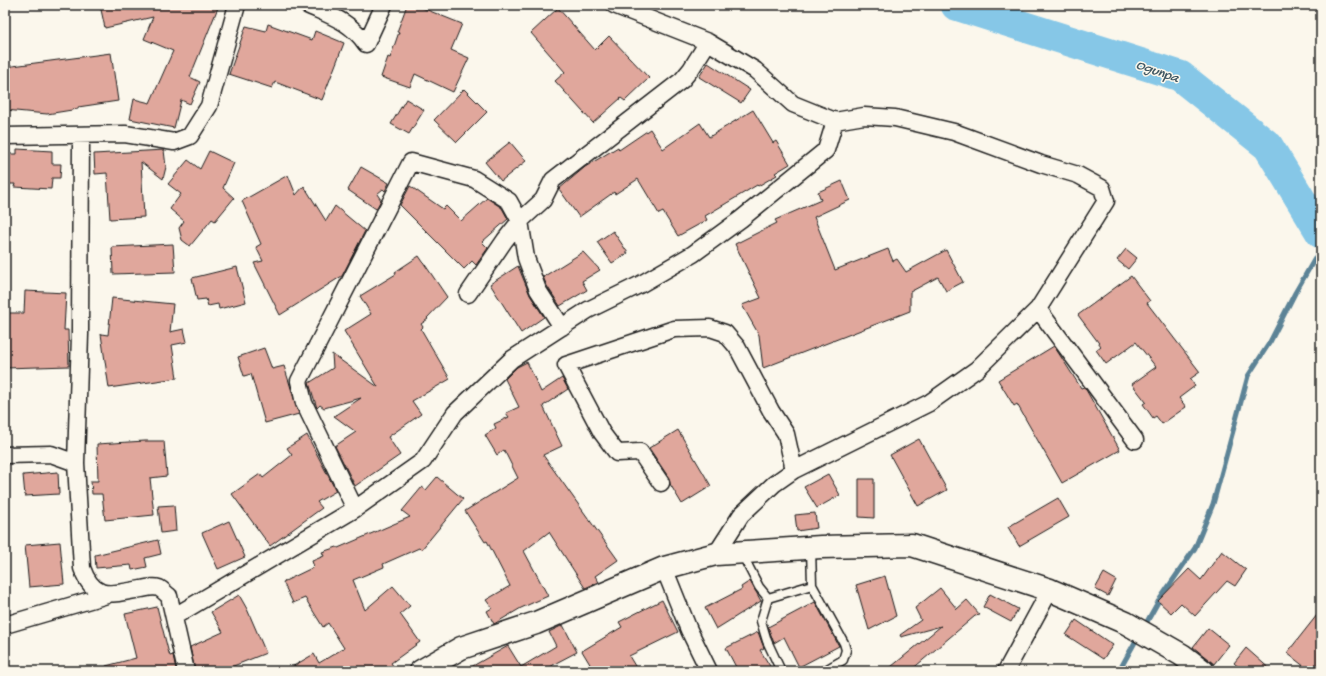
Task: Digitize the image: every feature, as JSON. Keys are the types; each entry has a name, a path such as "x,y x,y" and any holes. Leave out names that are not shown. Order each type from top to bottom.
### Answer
{"street":[{"path":"5,136 80,136 125,134 174,142 190,136 209,106 238,5"},
{"path":"307,5 344,22 357,32 366,44 384,5"},
{"path":"614,5 708,42 755,70 793,104 836,121 864,116 895,118 954,132 1041,164 1078,175 1102,188 1106,201 1038,309 977,369 929,403 794,470 774,484 741,516 716,554"},
{"path":"468,294 520,221 543,200 552,180 682,80 691,69 708,42"},
{"path":"175,616 355,509 423,461 455,413 512,359 588,310 641,284 694,254 741,219 826,150 836,121"},
{"path":"80,136 80,334 76,463 82,568 86,580 95,590 107,595"},
{"path":"355,509 304,403 298,381 411,162 474,179 509,201 520,221 526,258 538,290 562,327"},
{"path":"1038,309 1135,440"},
{"path":"661,483 640,452 617,453 602,433 566,365 674,329 710,328 725,332 737,347 771,411 786,434 794,470"},
{"path":"5,455 51,454 76,463"},
{"path":"423,670 461,648 536,623 664,568 716,554 811,548 912,545 1050,590 1134,627 1182,655 1203,671"},
{"path":"664,568 689,630 709,671"},
{"path":"5,624 107,595 150,587 160,588 169,596 175,616 186,671"},
{"path":"1006,671 1050,590"}],"lane":[{"path":"811,548 812,585 844,643 846,650 843,660 824,671"},
{"path":"740,552 759,587 768,598"},
{"path":"768,598 812,585"},
{"path":"768,598 761,621 767,641 782,671"}],"building":[{"path":"100,5 219,5 190,77 200,82 190,104 181,100 174,128 130,119 134,99 150,103 173,51 144,39 153,17 105,28"},
{"path":"407,5 415,5 462,24 451,50 469,58 453,92 415,74 410,87 381,77 388,57 390,58 399,32 397,32"},
{"path":"558,8 595,50 609,36 649,78 625,101 621,98 593,123 555,81 565,72 531,33"},
{"path":"268,24 312,40 315,31 344,43 322,100 275,82 272,88 229,74 246,26 266,31"},
{"path":"111,53 118,101 78,107 78,109 47,114 5,110 5,67"},
{"path":"708,63 750,90 741,103 699,77"},
{"path":"464,89 487,112 457,142 434,120"},
{"path":"406,99 424,110 409,134 391,124"},
{"path":"753,110 773,143 776,141 790,164 775,173 777,175 758,186 757,185 705,216 707,220 678,236 663,212 659,214 638,179 615,194 614,192 579,217 559,189 585,167 618,147 619,150 650,129 663,149 700,123 709,137"},
{"path":"510,142 526,161 501,181 485,162"},
{"path":"17,149 52,151 52,164 61,164 60,178 52,178 51,189 14,187 15,184 5,184 5,154 17,154"},
{"path":"164,150 166,167 163,179 141,162 144,217 110,219 107,173 95,174 94,154"},
{"path":"209,151 234,163 223,188 234,198 215,221 212,219 190,246 182,240 179,228 184,221 170,209 181,194 168,184 188,160 200,169"},
{"path":"361,167 389,183 385,191 383,189 377,194 381,200 376,209 348,190"},
{"path":"288,175 296,195 304,186 326,221 335,206 365,231 342,276 280,315 254,263 263,261 256,247 261,244 242,201"},
{"path":"842,181 850,200 814,217 835,270 888,249 893,261 897,259 906,272 946,250 963,282 946,291 938,277 910,292 910,311 763,368 759,335 742,305 761,298 735,244 777,223 775,220 821,200 818,192"},
{"path":"410,186 443,209 446,206 461,221 487,198 502,208 508,219 482,242 488,248 476,265 472,261 464,269 400,205"},
{"path":"613,231 628,253 612,263 597,242"},
{"path":"173,244 175,272 113,274 112,247"},
{"path":"1126,249 1137,258 1128,269 1117,260"},
{"path":"583,252 600,270 582,281 587,290 560,306 543,277"},
{"path":"419,256 447,297 427,318 428,319 421,324 423,327 421,329 450,379 412,401 421,414 388,437 400,455 355,486 335,446 356,432 334,416 361,398 324,408 320,405 317,408 309,383 333,368 332,354 378,387 344,331 371,314 360,296 396,274 395,272"},
{"path":"518,266 530,295 544,317 521,333 490,284"},
{"path":"237,267 246,302 219,309 218,304 208,306 206,299 197,300 192,278"},
{"path":"1131,276 1150,301 1147,303 1200,372 1190,379 1195,386 1179,398 1186,407 1162,424 1156,416 1153,418 1143,404 1146,402 1132,384 1156,367 1136,342 1106,364 1096,350 1101,346 1078,315"},
{"path":"25,291 66,293 64,330 68,330 69,366 5,368 5,313 24,313"},
{"path":"112,298 173,304 170,332 184,329 187,342 172,345 177,378 109,388 101,334 108,335"},
{"path":"1054,346 1081,388 1085,388 1120,450 1062,483 1017,404 1014,406 998,380"},
{"path":"264,348 272,369 284,366 299,414 265,423 251,374 244,376 238,357"},
{"path":"527,362 541,392 562,378 568,389 543,406 562,446 543,455 618,560 595,576 599,582 585,588 549,532 524,551 548,596 521,608 494,624 487,611 492,608 486,600 510,586 487,541 485,542 465,511 518,478 504,450 497,455 485,435 496,428 494,424 509,417 506,413 519,407 505,379 517,367"},
{"path":"678,430 711,486 682,504 670,484 669,478 649,448"},
{"path":"307,435 336,491 317,502 322,508 270,546 232,494 260,474 263,478 292,455 287,448"},
{"path":"919,439 947,490 918,506 890,455"},
{"path":"164,441 167,476 150,478 154,515 105,520 102,494 92,494 91,481 98,481 97,444"},
{"path":"58,472 59,494 25,496 23,475"},
{"path":"828,474 840,495 817,508 804,487"},
{"path":"437,477 463,499 421,550 419,548 383,564 384,567 353,580 365,610 393,586 410,606 400,614 420,642 391,663 397,671 285,671 314,654 319,663 344,648 328,623 323,627 305,598 293,603 283,582 314,567 312,561 324,556 322,552 337,547 338,548 410,517 402,511 422,487 426,490"},
{"path":"859,479 874,479 874,518 859,517"},
{"path":"1058,498 1069,517 1019,546 1008,527"},
{"path":"174,505 176,531 161,533 158,506"},
{"path":"815,513 817,528 797,531 795,515"},
{"path":"229,521 245,557 218,569 202,533"},
{"path":"158,540 161,554 145,558 147,567 132,570 131,565 96,568 95,555"},
{"path":"60,542 64,584 29,587 25,545"},
{"path":"1222,551 1246,570 1235,586 1227,581 1195,616 1181,603 1171,613 1158,601 1189,569 1201,580"},
{"path":"1104,573 1116,580 1108,596 1095,589"},
{"path":"885,576 896,616 869,630 856,585"},
{"path":"750,581 761,601 716,629 705,608 742,589 741,587"},
{"path":"940,588 957,609 967,600 980,615 975,616 910,671 886,671 941,626 901,637 900,635 921,620 915,608"},
{"path":"990,594 1018,609 1011,622 983,607"},
{"path":"239,595 247,609 266,653 221,671 195,671 190,647 223,632 211,612"},
{"path":"662,600 678,632 629,656 638,671 594,671 582,651 622,627 619,622"},
{"path":"815,602 839,646 799,667 784,637 774,643 768,627"},
{"path":"157,607 168,650 170,656 173,655 176,669 174,671 106,671 106,666 136,658 125,614"},
{"path":"1321,610 1321,671 1310,671 1287,653"},
{"path":"1076,620 1113,645 1103,659 1066,635"},
{"path":"563,625 577,652 556,663 545,671 464,671 508,646 521,667 556,646 549,632"},
{"path":"1208,628 1229,645 1214,664 1193,647"},
{"path":"758,632 764,648 760,650 773,671 738,671 726,648"},
{"path":"1246,648 1272,671 1243,671 1234,663"}],"waterway":[{"name":"Ogunpa","path":"956,5 1180,76 1268,146 1321,233"},
{"path":"1144,627 1158,602 1195,548 1213,504 1248,376 1270,342 1295,293 1321,248"},
{"path":"1119,671 1139,635"}]}
